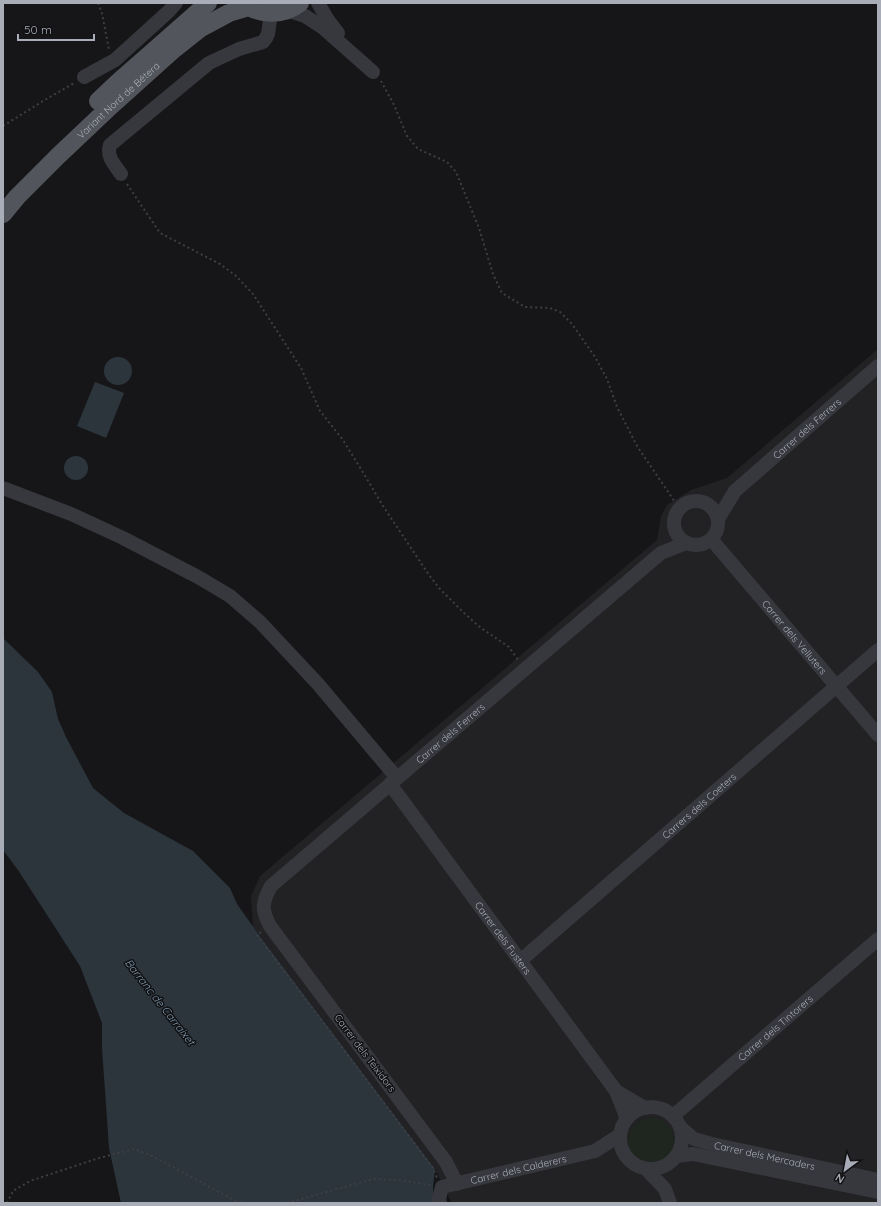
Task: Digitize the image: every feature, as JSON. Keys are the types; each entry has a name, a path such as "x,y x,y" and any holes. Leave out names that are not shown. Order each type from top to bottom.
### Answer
{"main road":[{"name":"Variant Nord de Bétera","path":"3,199 60,139 111,89 208,3"},
{"name":"Variant Nord de Bétera","path":"3,214 17,197 58,156 172,51 201,28 246,5 260,12 286,9"}],"street":[{"path":"84,77 115,60 159,21 176,3"},
{"path":"318,3 335,29 373,72"},
{"path":"121,174 109,156 108,150 110,145 209,63 239,48 263,42 286,9 305,16 322,27 373,72"},
{"name":"Carrer dels Ferrers","path":"718,519 735,491 878,366"},
{"name":"Carrer dels Fusters","path":"3,488 71,514 123,538 198,577 230,596 260,622 318,684 394,781 520,961 616,1091 627,1119"},
{"name":"Carrer dels Ferrers","path":"704,502 735,491"},
{"path":"691,501 704,502 711,506 718,519 716,533 712,539 706,543 692,545 686,543 678,536 674,527 675,513 685,503 691,501"},
{"name":"Carrer dels Ferrers","path":"661,553 674,527"},
{"name":"Carrer dels Velluters","path":"712,539 878,735"},
{"name":"Carrer dels Ferrers","path":"270,925 263,909 264,899 270,886 661,553 686,543"},
{"name":"Carrers dels Coeters","path":"520,961 878,650"},
{"name":"Carrer dels Teixidors","path":"270,925 446,1162 457,1184"},
{"name":"Carrer dels Tintorers","path":"676,1122 878,939"},
{"name":"Carrer dels Fusters","path":"616,1091 645,1108"},
{"path":"665,1189 672,1160 680,1147 682,1137 676,1122 667,1112 660,1108 645,1108 635,1112 627,1119 622,1126 620,1143 627,1157 632,1162 646,1169 665,1189 670,1203"},
{"name":"Carrer dels Mercaders","path":"676,1122 694,1139 878,1180"},
{"name":"Carrer dels Calderers","path":"442,1187 595,1151 620,1135"},
{"name":"Carrer dels Calderers","path":"595,1151 627,1157"},
{"name":"Carrer dels Mercaders","path":"672,1160 693,1154 878,1192"},
{"path":"646,1169 661,1168 672,1160"},
{"path":"440,1203 439,1199 442,1187"}],"path":[{"path":"98,3 102,13 108,48 115,60"},
{"path":"373,72 382,82 394,105 407,136 418,149 447,162 456,172 479,228 493,274 502,293 525,307 550,308 560,312 572,324 595,357 607,379 617,407 637,446 679,508"},
{"path":"3,126 84,77"},
{"path":"121,174 160,233 220,264 236,276 253,294 301,368 320,411 343,440 362,469 383,506 429,575 440,589 480,628 509,648 525,669"},
{"path":"270,925 257,935 433,1168 442,1187"},
{"path":"7,1203 13,1191 30,1181 99,1158 134,1150 152,1156 234,1200 243,1203"},
{"path":"287,1203 374,1179 399,1180 442,1187"}],"shaded area":[{"path":"878,349 878,1203 452,1203 435,1169 253,927 251,896 260,876 657,540 661,516 667,505 691,490 727,478"},
{"path":"651,1118 664,1122 670,1128 674,1141 670,1154 664,1160 651,1164 638,1160 632,1154 628,1141 632,1128 638,1122"}],"water":[{"path":"118,357 128,361 132,371 128,381 118,385 108,381 104,371 108,361"},
{"path":"95,382 124,393 106,438 77,426"},
{"path":"76,456 85,459 88,468 85,477 76,480 67,477 64,468 67,459"},
{"name":"Barranc de Carraixet","path":"3,638 38,672 52,692 58,719 93,788 124,813 193,851 230,888 237,904 259,935 435,1169 433,1187 434,1203 121,1203 109,1148 102,1048 102,1023 80,966 18,870 3,850"}]}
